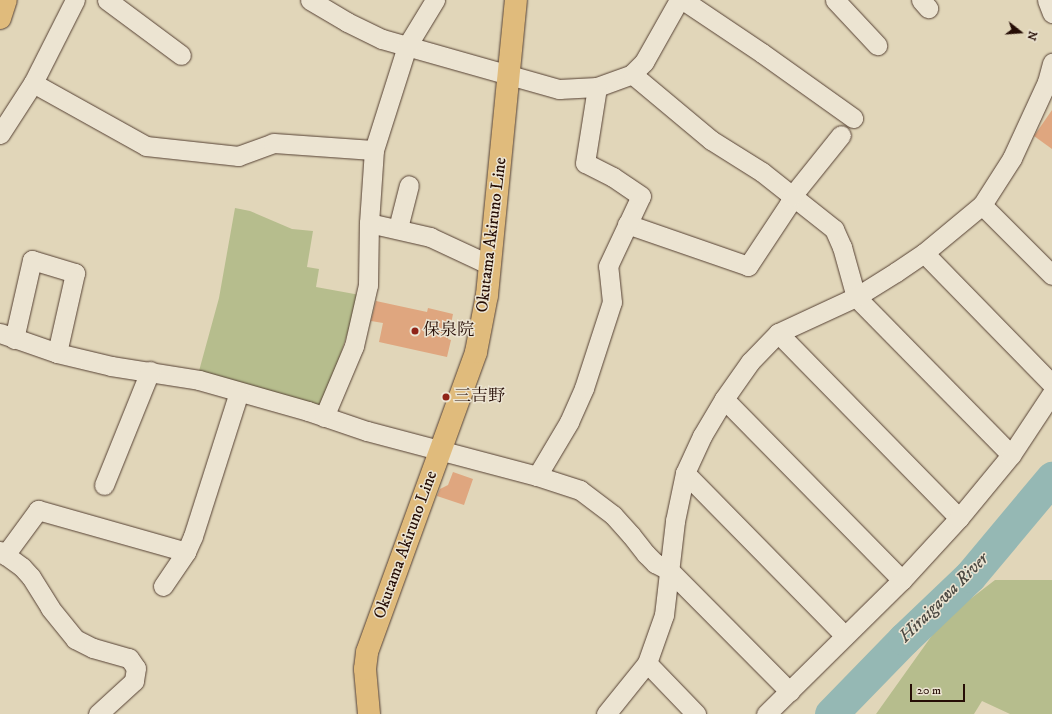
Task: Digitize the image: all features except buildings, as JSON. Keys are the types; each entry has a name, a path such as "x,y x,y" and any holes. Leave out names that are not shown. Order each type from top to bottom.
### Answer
{"main road":[{"path":"0,18 6,0"},
{"name":"Okutama Akiruno Line","path":"369,714 365,669 367,652 476,352 488,295 510,76 516,0"}],"street":[{"path":"0,134 33,83 75,0"},
{"path":"107,0 181,55"},
{"path":"310,0 347,22 382,39 559,89 597,87 632,74 644,62 678,0"},
{"path":"324,417 354,346 368,285 369,223 374,150 407,46 435,0"},
{"path":"682,0 762,53 853,118"},
{"path":"835,0 877,45"},
{"path":"1047,0 1052,13"},
{"path":"606,714 647,663 664,615 675,521 684,473 702,436 724,399 750,362 778,333 856,297 924,253 982,205 1012,158 1047,82 1052,63"},
{"path":"632,74 711,140 762,172 834,229 842,247 856,297 1012,455"},
{"path":"33,83 146,146 238,156 273,143 374,150"},
{"path":"537,476 569,422 584,388 612,302 608,266 641,196 613,177 585,163 597,87"},
{"path":"628,224 748,266 790,204 792,196 841,135"},
{"path":"398,228 409,185"},
{"path":"982,205 1052,275"},
{"path":"369,223 398,228 430,237 490,265"},
{"path":"924,253 1052,384"},
{"path":"57,353 75,273 32,260 7,336 57,353 111,366 199,380 367,431 537,476 580,490 613,515 646,554 655,563 670,571 790,692"},
{"path":"778,333 959,518"},
{"path":"104,485 150,371"},
{"path":"163,586 186,552 221,451 238,392"},
{"path":"766,714 902,580 959,518 1012,455 1052,393"},
{"path":"724,399 902,580"},
{"path":"684,473 845,636"},
{"path":"98,714 134,681 136,668 130,658 93,648 76,639 50,608 22,567 2,553 38,510 186,552"},
{"path":"647,663 696,714"}],"green space":[{"path":"235,208 250,211 292,229 313,231 307,267 319,269 316,287 360,295 323,408 199,371 219,298"},
{"path":"995,580 1052,580 1052,714 1010,714 982,701 974,714 876,714 943,620"}],"waterway":[{"name":"Hiraigawa River","path":"831,714 904,639 970,576 1052,478"}],"place":[{"name":"保泉院","path":"415,331"},
{"name":"三吉野","path":"446,397"}]}
